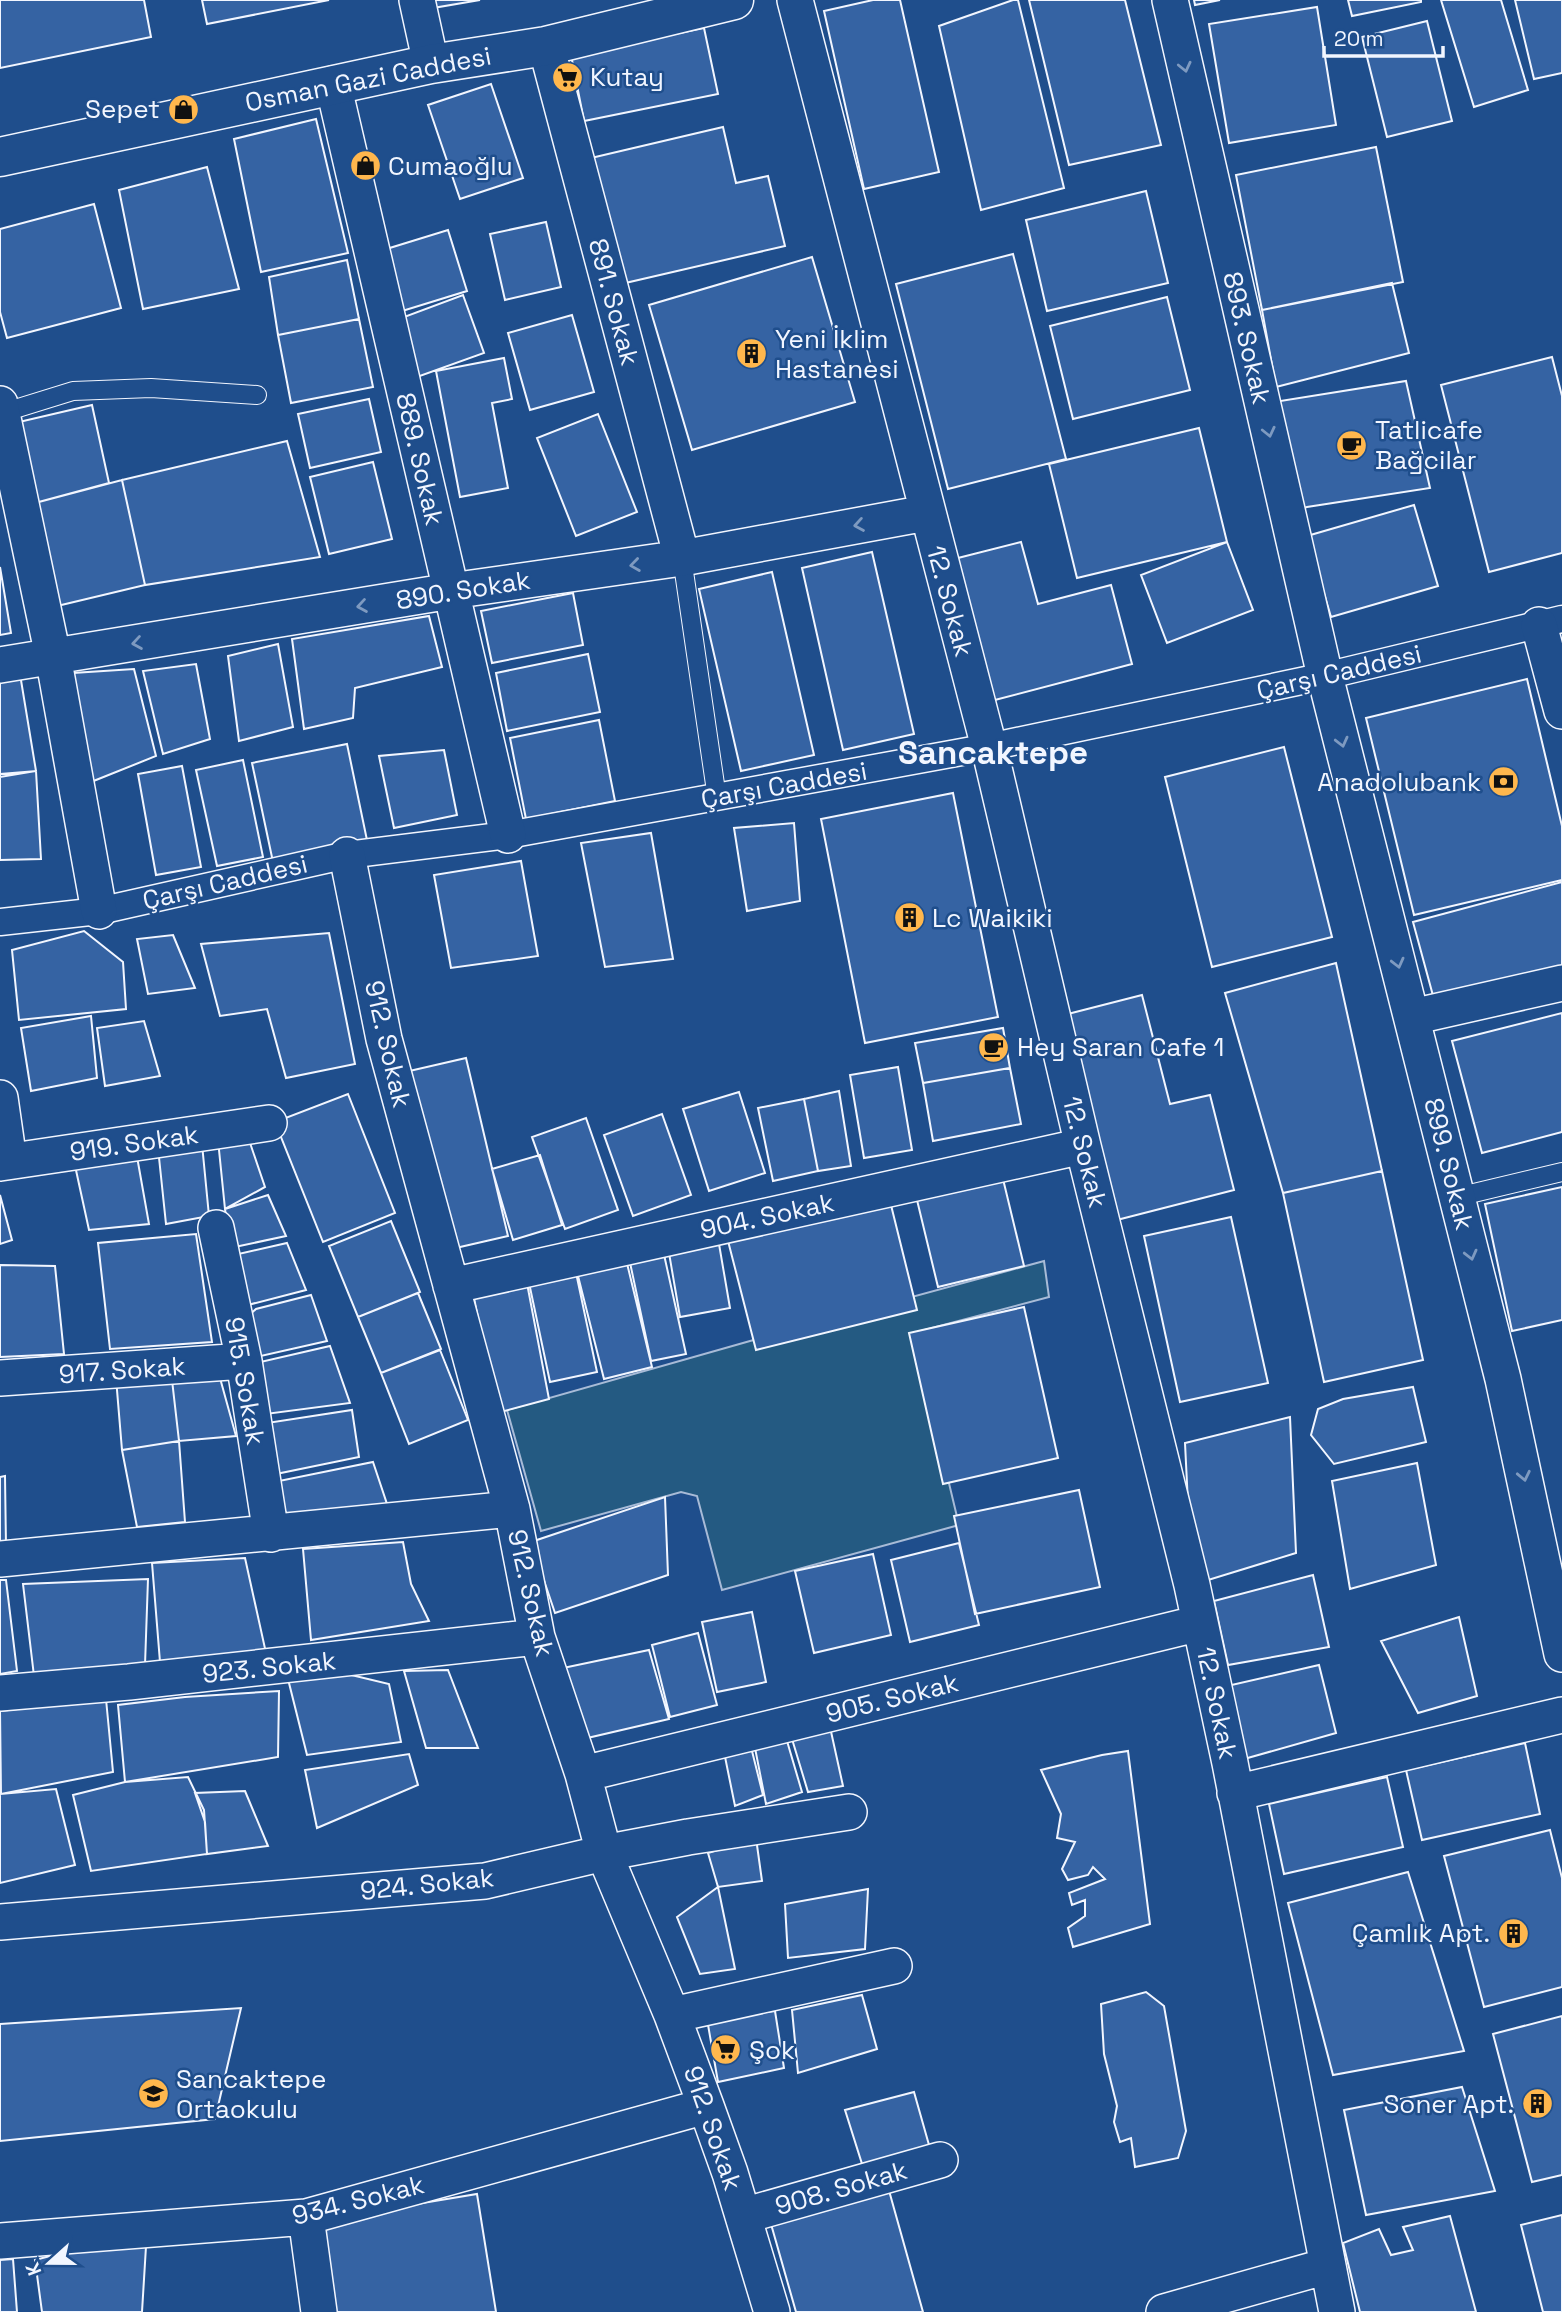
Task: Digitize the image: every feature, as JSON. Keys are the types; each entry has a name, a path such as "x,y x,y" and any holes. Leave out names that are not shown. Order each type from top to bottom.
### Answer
{"street":[{"path":"416,0 430,64"},
{"name":"Osman Gazi Caddesi","path":"0,157 430,64 547,46 734,0"},
{"name":"12. Sokak","path":"795,0 926,513 989,747 1200,1623 1337,2312"},
{"name":"893. Sokak","path":"1170,0 1325,676"},
{"name":"891. Sokak","path":"547,46 682,558"},
{"name":"889. Sokak","path":"333,84 508,835"},
{"path":"1,410 53,656 99,911"},
{"name":"890. Sokak","path":"0,665 451,591 682,558 926,513"},
{"path":"1551,622 1562,711"},
{"name":"Çarşı Caddesi","path":"0,922 99,911 347,855 508,835 989,747 1325,676 1551,622"},
{"name":"899. Sokak","path":"1325,676 1556,1597 1562,1654"},
{"name":"912. Sokak","path":"347,855 384,1039 512,1509 537,1637 583,1774 604,1853 672,2015 706,2106 772,2312"},
{"path":"1412,1017 1562,984"},
{"path":"0,1098 5,1162"},
{"name":"919. Sokak","path":"5,1162 268,1123"},
{"name":"904. Sokak","path":"451,1286 1083,1146"},
{"name":"915. Sokak","path":"216,1228 244,1361 271,1534"},
{"name":"917. Sokak","path":"0,1378 244,1361"},
{"path":"0,1559 512,1509"},
{"name":"905. Sokak","path":"583,1774 1200,1623"},
{"name":"923. Sokak","path":"0,1693 129,1682 537,1637"},
{"path":"1235,1793 1562,1716"},
{"name":"924. Sokak","path":"0,1922 485,1881 604,1853 688,1837 849,1812"},
{"path":"672,2015 894,1966"},
{"name":"934. Sokak","path":"0,2241 306,2217 706,2106"},
{"name":"908. Sokak","path":"743,2216 940,2160"},
{"path":"306,2217 319,2312"},
{"path":"1168,2311 1327,2266"}],"lane":[{"path":"1,410 73,391 151,388 257,395"},
{"path":"682,558 717,798"},
{"path":"1457,1197 1562,1172"}],"shaded area":[{"path":"1044,1261 1049,1297 913,1333 959,1525 722,1590 697,1496 681,1492 541,1531 507,1410"}],"building":[{"path":"0,0 144,0 151,37 0,68"},
{"path":"202,0 329,0 207,24"},
{"path":"425,0 480,0 427,9"},
{"path":"873,0 900,0 939,172 864,189 824,11"},
{"path":"1018,0 1064,188 981,210 939,26"},
{"path":"1029,0 1125,0 1161,145 1069,165"},
{"path":"1194,0 1220,0 1195,5"},
{"path":"1348,0 1421,0 1421,2 1352,16"},
{"path":"1441,0 1501,0 1528,90 1474,107"},
{"path":"1515,0 1562,0 1562,73 1534,79"},
{"path":"1317,7 1336,125 1229,143 1209,24"},
{"path":"1427,21 1452,121 1387,137 1362,37"},
{"path":"704,28 718,94 584,121 571,55"},
{"path":"491,84 523,178 460,199 428,105"},
{"path":"316,119 348,253 261,272 234,139"},
{"path":"723,127 736,183 768,176 785,246 621,284 591,158"},
{"path":"1376,147 1403,282 1262,310 1236,175"},
{"path":"207,167 239,289 143,309 119,190"},
{"path":"1146,191 1168,283 1047,311 1026,220"},
{"path":"94,204 121,308 7,338 0,312 0,229"},
{"path":"546,222 561,287 505,300 490,234"},
{"path":"448,230 467,291 399,312 380,251"},
{"path":"1013,254 1066,459 948,489 896,284"},
{"name":"Yeni İklim Hastanesi","path":"812,257 855,402 692,450 649,305"},
{"path":"347,260 359,319 278,335 269,277"},
{"path":"1392,283 1409,353 1276,387 1262,310"},
{"path":"463,295 484,353 417,377 396,320"},
{"path":"1167,297 1190,390 1073,419 1050,326"},
{"path":"572,315 594,392 530,410 508,333"},
{"path":"359,319 373,387 291,403 278,335"},
{"path":"1552,357 1562,396 1562,553 1489,572 1441,385"},
{"path":"504,358 512,399 492,403 508,488 460,497 436,371"},
{"name":"Tatlicafe Bağcilar","path":"1406,381 1430,488 1298,510 1274,402"},
{"path":"369,399 381,452 310,468 298,414"},
{"path":"92,405 109,483 35,503 19,422"},
{"path":"598,414 637,512 576,536 537,438"},
{"path":"1199,428 1227,542 1077,578 1049,464"},
{"path":"287,441 320,557 145,585 122,480"},
{"path":"373,462 392,539 329,554 310,477"},
{"path":"122,480 145,585 53,607 35,503"},
{"path":"1414,505 1438,586 1331,617 1307,536"},
{"path":"1021,542 1038,604 1111,585 1132,664 991,701 954,559"},
{"path":"1227,542 1253,610 1167,643 1141,575"},
{"path":"872,552 914,734 843,750 802,568"},
{"path":"0,567 11,633 0,635"},
{"path":"772,572 814,755 741,771 699,589"},
{"path":"573,593 583,645 492,663 481,611"},
{"path":"429,616 442,667 355,688 353,718 304,729 292,639"},
{"path":"278,644 293,727 239,741 228,656"},
{"path":"588,654 600,712 507,731 496,673"},
{"path":"18,662 36,771 0,777 0,665"},
{"path":"196,664 210,739 163,754 143,671"},
{"path":"134,669 156,756 91,782 73,673"},
{"path":"1527,679 1562,826 1562,880 1414,915 1366,718"},
{"path":"599,720 615,801 526,819 510,738"},
{"path":"347,744 368,845 273,862 252,763"},
{"path":"1284,747 1332,937 1212,967 1165,777"},
{"path":"444,750 457,815 394,828 379,756"},
{"path":"243,760 263,857 217,866 196,770"},
{"path":"182,766 201,867 156,875 138,774"},
{"path":"36,771 41,859 0,860 0,774"},
{"name":"Lc Waikiki","path":"953,793 998,1017 865,1043 821,819"},
{"path":"794,823 800,901 747,911 734,828"},
{"path":"651,833 673,959 605,967 581,843"},
{"path":"521,861 538,956 451,968 434,875"},
{"path":"1562,882 1562,969 1435,1003 1413,922"},
{"path":"84,931 123,962 126,1009 19,1020 12,950"},
{"path":"329,933 355,1064 286,1078 267,1009 220,1016 201,944"},
{"path":"173,935 195,988 148,994 137,939"},
{"path":"1336,963 1382,1171 1283,1193 1225,993"},
{"path":"1142,995 1170,1104 1210,1095 1234,1190 1113,1221 1060,1016"},
{"path":"1562,1013 1562,1132 1482,1153 1452,1041"},
{"path":"91,1016 97,1078 31,1091 21,1028"},
{"path":"144,1021 160,1076 105,1086 97,1028"},
{"path":"1003,1028 1010,1068 923,1083 915,1043"},
{"path":"466,1058 508,1236 447,1250 405,1072"},
{"path":"898,1067 912,1150 864,1158 850,1075"},
{"path":"1010,1068 1021,1124 933,1141 923,1083"},
{"path":"839,1091 851,1166 818,1171 804,1099"},
{"path":"739,1092 765,1173 709,1191 683,1109"},
{"path":"348,1094 395,1213 323,1242 275,1122"},
{"path":"804,1099 818,1171 773,1181 758,1108"},
{"path":"662,1114 691,1195 633,1216 604,1135"},
{"path":"586,1118 618,1210 565,1229 532,1137"},
{"path":"247,1134 265,1187 225,1209 218,1140"},
{"path":"202,1144 209,1216 166,1224 158,1148"},
{"path":"136,1151 149,1224 89,1230 74,1161"},
{"path":"540,1155 562,1225 513,1240 492,1169"},
{"path":"1382,1171 1423,1360 1324,1382 1283,1193"},
{"path":"1003,1179 1024,1266 938,1287 917,1200"},
{"path":"1562,1187 1562,1320 1512,1331 1485,1204"},
{"path":"0,1195 12,1240 0,1244"},
{"path":"268,1195 286,1236 230,1248 225,1209"},
{"path":"889,1197 917,1310 756,1350 727,1237"},
{"path":"1231,1217 1268,1383 1180,1402 1144,1236"},
{"path":"391,1221 420,1292 358,1317 329,1246"},
{"path":"196,1234 212,1342 110,1349 98,1243"},
{"path":"287,1243 306,1290 244,1306 234,1255"},
{"path":"719,1244 730,1308 680,1317 669,1253"},
{"path":"663,1250 686,1354 651,1361 629,1258"},
{"path":"625,1255 652,1367 604,1379 576,1268"},
{"path":"0,1265 55,1266 64,1354 0,1357"},
{"path":"575,1268 597,1372 550,1382 528,1278"},
{"path":"526,1278 549,1399 497,1413 472,1288"},
{"path":"418,1293 441,1349 381,1373 358,1317"},
{"path":"311,1295 327,1341 252,1358 246,1318 256,1309"},
{"path":"1024,1307 1058,1458 943,1484 909,1333"},
{"path":"330,1346 350,1403 266,1414 252,1364"},
{"path":"440,1350 468,1420 409,1444 381,1373"},
{"path":"116,1378 172,1380 179,1441 122,1450"},
{"path":"220,1378 236,1436 179,1441 172,1380"},
{"path":"1413,1387 1426,1442 1334,1464 1311,1435 1318,1409 1343,1399"},
{"path":"352,1410 359,1457 276,1474 267,1423"},
{"path":"1290,1417 1296,1553 1192,1585 1185,1443"},
{"path":"179,1441 185,1522 137,1527 122,1450"},
{"path":"373,1462 390,1513 285,1525 279,1481"},
{"path":"1417,1463 1436,1565 1350,1589 1332,1481"},
{"path":"5,1476 6,1546 0,1547 0,1477"},
{"path":"1079,1490 1100,1587 975,1614 954,1516"},
{"path":"665,1497 668,1575 555,1613 531,1542"},
{"path":"403,1542 411,1584 429,1621 311,1640 303,1549"},
{"path":"959,1543 979,1625 910,1642 891,1560"},
{"path":"873,1554 891,1635 814,1653 795,1571"},
{"path":"245,1558 266,1653 160,1662 152,1563"},
{"path":"1313,1575 1329,1647 1228,1665 1214,1601"},
{"path":"148,1579 145,1665 34,1676 23,1584"},
{"path":"0,1580 6,1580 17,1671 0,1674"},
{"path":"752,1612 766,1682 717,1692 702,1622"},
{"path":"1459,1617 1477,1696 1418,1713 1381,1641"},
{"path":"698,1633 717,1705 670,1717 652,1645"},
{"path":"649,1650 669,1719 583,1739 563,1668"},
{"path":"1319,1665 1336,1733 1230,1763 1214,1689"},
{"path":"448,1670 478,1748 426,1748 404,1671"},
{"path":"343,1673 389,1684 401,1742 307,1755 288,1679"},
{"path":"279,1691 278,1757 125,1782 118,1705 185,1697"},
{"path":"106,1699 113,1772 1,1794 0,1711"},
{"path":"830,1727 843,1786 808,1792 792,1739"},
{"path":"787,1741 802,1792 766,1804 755,1748"},
{"path":"750,1743 763,1795 735,1806 724,1752"},
{"path":"1525,1743 1540,1814 1422,1840 1406,1770"},
{"path":"1128,1751 1150,1924 1073,1947 1068,1928 1085,1916 1085,1900 1072,1905 1069,1893 1105,1879 1093,1867 1088,1875 1068,1880 1062,1869 1075,1842 1057,1838 1061,1814 1041,1770"},
{"path":"409,1754 418,1785 317,1828 305,1770"},
{"path":"188,1777 204,1810 207,1854 91,1871 73,1795 125,1782"},
{"path":"1387,1777 1403,1847 1284,1874 1269,1804"},
{"path":"56,1789 75,1865 0,1883 0,1794"},
{"path":"245,1791 268,1846 207,1854 205,1822 195,1793"},
{"name":"Çamlık Apt.","path":"1550,1830 1562,1878 1562,1987 1484,2007 1444,1856"},
{"path":"756,1838 762,1881 718,1887 708,1853"},
{"path":"1408,1872 1464,2051 1333,2075 1288,1903"},
{"path":"718,1887 735,1969 700,1974 677,1917"},
{"path":"868,1889 865,1949 788,1958 785,1904"},
{"path":"1146,1992 1164,2006 1186,2131 1178,2158 1135,2167 1131,2138 1120,2142 1114,2122 1117,2106 1104,2054 1101,2004"},
{"path":"862,1995 877,2049 798,2073 792,2010"},
{"path":"241,2008 215,2119 0,2141 0,2024"},
{"path":"775,2011 784,2068 718,2082 707,2019"},
{"name":"Soner Apt.","path":"1562,2016 1562,2175 1532,2182 1493,2034"},
{"path":"1462,2087 1495,2191 1366,2215 1344,2110"},
{"path":"914,2092 931,2152 863,2167 845,2110"},
{"path":"888,2187 923,2312 796,2312 769,2217"},
{"path":"477,2194 496,2312 335,2312 320,2220"},
{"path":"1562,2215 1562,2312 1543,2312 1521,2225"},
{"path":"1450,2216 1476,2312 1360,2312 1343,2243 1379,2229 1391,2255 1413,2250 1403,2227"},
{"path":"147,2230 142,2312 42,2312 35,2260"},
{"path":"13,2259 17,2312 0,2312 0,2260"}],"place":[{"name":"Kutay","path":"567,77"},
{"name":"Sepet","path":"183,109"},
{"name":"Cumaoğlu","path":"365,166"},
{"name":"Yeni İklim Hastanesi","path":"752,354"},
{"name":"Tatlicafe Bağcilar","path":"1352,445"},
{"name":"Anadolubank","path":"1504,782"},
{"name":"Lc Waikiki","path":"909,918"},
{"name":"Hey Saran Cafe 1","path":"994,1047"},
{"name":"Çamlık Apt.","path":"1513,1933"},
{"name":"Şok","path":"726,2050"},
{"name":"Sancaktepe Ortaokulu","path":"153,2094"},
{"name":"Soner Apt.","path":"1537,2104"}],"district":[{"name":"Sancaktepe","path":"993,753"}]}
